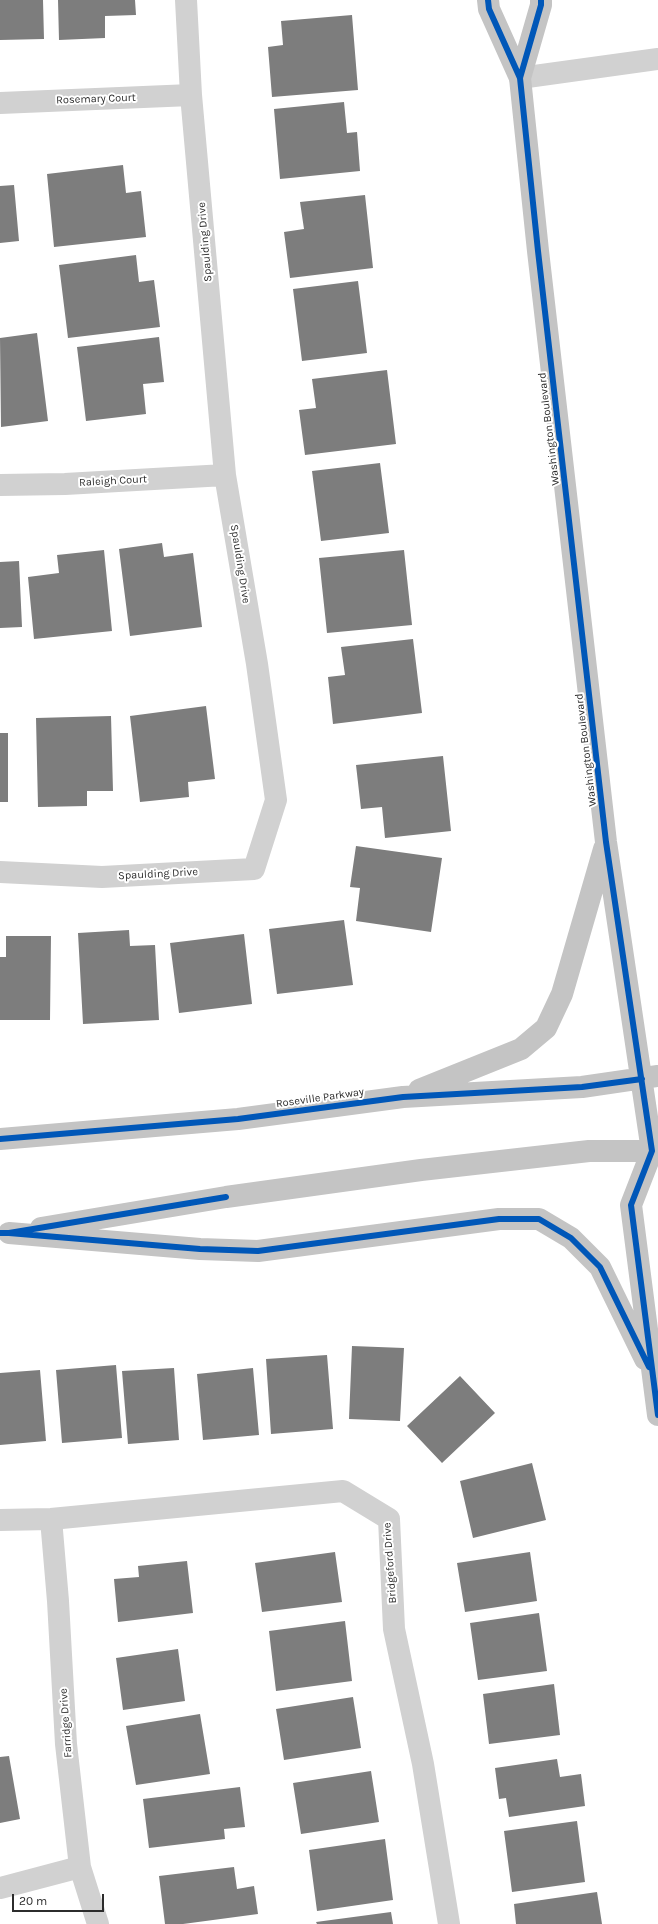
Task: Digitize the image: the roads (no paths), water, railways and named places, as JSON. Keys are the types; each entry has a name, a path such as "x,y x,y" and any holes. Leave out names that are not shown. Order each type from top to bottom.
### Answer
{"main road":[{"name":"Washington Boulevard","path":"488,0 489,9 520,78 538,251 606,842 653,1074 656,1153 631,1205 658,1415"},
{"name":"Washington Boulevard","path":"520,78 541,6 541,0"},
{"path":"403,1097 521,1049 546,1028 562,994 606,842"},
{"name":"Roseville Parkway","path":"0,1139 238,1120 403,1097 582,1087 653,1074"},
{"path":"5,1233 226,1197 421,1170 589,1151 656,1153"},
{"path":"5,1233 200,1249 258,1251 499,1219 539,1220 571,1238 600,1267 653,1376"}],"street":[{"name":"Spaulding Drive","path":"0,872 102,877 254,869 276,800 257,664 225,475 191,95 186,0"},
{"path":"520,78 658,59"},
{"name":"Rosemary Court","path":"0,102 191,95"},
{"name":"Raleigh Court","path":"0,485 65,484 225,475"},
{"name":"Bridgeford Drive","path":"51,1519 344,1491 389,1519 394,1629 424,1764 449,1924"},
{"path":"0,1520 51,1519"},
{"name":"Farridge Drive","path":"51,1519 58,1601 66,1744 80,1867 98,1924"},
{"path":"0,1888 80,1867"}]}
